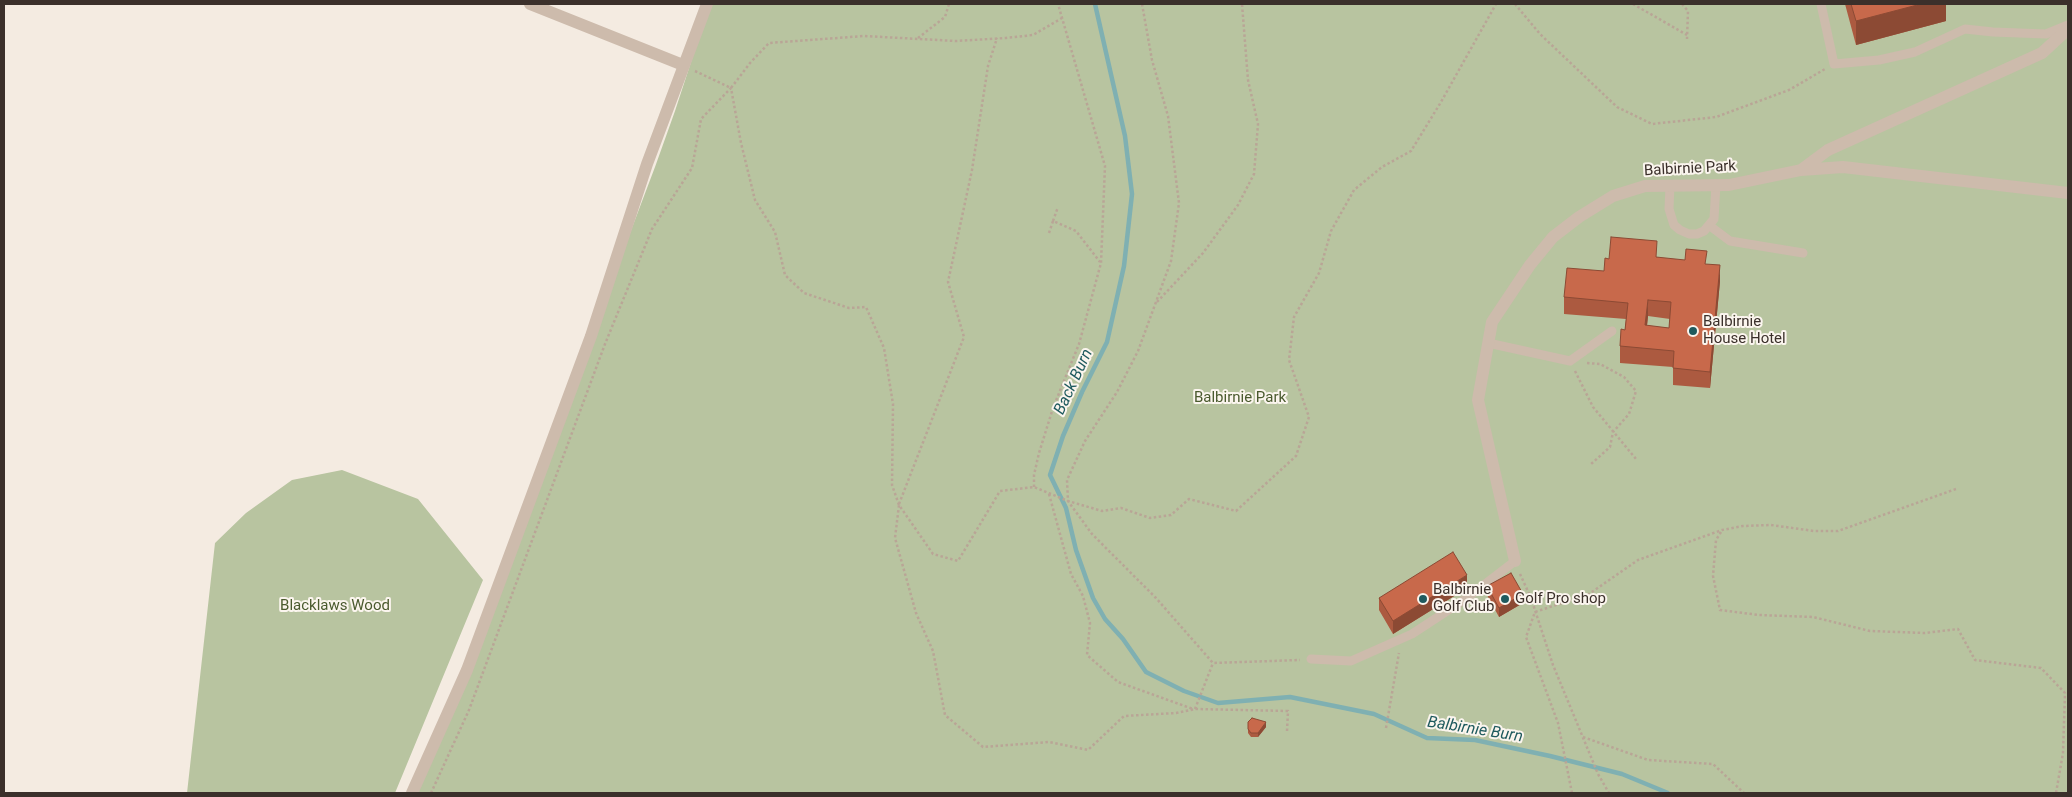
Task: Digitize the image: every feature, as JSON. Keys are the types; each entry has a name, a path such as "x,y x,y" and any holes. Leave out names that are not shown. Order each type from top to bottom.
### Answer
{"street":[{"path":"530,4 683,65"},
{"path":"412,793 467,670 591,336 647,164 707,4"},
{"name":"Balbirnie Park","path":"1801,170 1828,150 2042,53 2068,29"},
{"name":"Balbirnie Park","path":"1515,561 1478,400 1488,342 1492,322 1530,265 1553,237 1579,217 1613,196 1645,186 1729,185 1801,170 1843,167 2068,193"}],"lane":[{"path":"1821,4 1834,64 1879,60 1915,52 1965,29 2046,34 2068,25"},
{"path":"1670,185 1670,210 1674,225 1689,234 1704,231 1710,226 1716,211 1716,184"},
{"path":"1710,226 1730,241 1803,253"},
{"path":"1488,342 1570,361 1612,331"},
{"path":"1311,659 1351,661 1412,634 1467,598 1515,561"}],"path":[{"path":"917,39 945,17 949,4"},
{"path":"1034,487 1034,475 1039,453 1079,344 1100,263 1105,166 1058,4"},
{"path":"1142,4 1152,60 1168,116 1179,202 1171,261 1138,351 1117,392 1081,449 1068,480 1068,501 1092,534 1156,598 1213,663"},
{"path":"1155,303 1203,253 1238,205 1254,174 1258,124 1248,80 1242,4"},
{"path":"731,88 741,143 755,200 775,232 785,275 804,293 850,308 866,307 884,348 893,404 892,485 899,505 933,554 958,561 1000,491 1034,487 1068,501 1102,511 1121,508 1150,518 1171,515 1189,499 1236,511 1296,456 1309,417 1289,360 1294,318 1318,273 1331,231 1354,190 1382,167 1412,151 1496,4"},
{"path":"1515,4 1540,34 1617,107 1652,124 1716,118 1789,90 1834,64"},
{"path":"1633,4 1687,35"},
{"path":"1682,4 1688,11 1687,39"},
{"path":"431,793 469,710 605,344 652,229 692,168 701,119 731,88 750,63 769,43 864,36 956,41 1033,35 1062,18"},
{"path":"997,38 988,66 972,170 948,282 964,337 899,505 895,538 916,613 933,651 945,715 983,747 1049,742 1088,750 1124,716 1195,709 1288,711 1287,731"},
{"path":"683,65 731,88"},
{"path":"1049,233 1058,207"},
{"path":"1053,221 1076,231 1100,263"},
{"path":"1570,361 1593,407 1636,459"},
{"path":"1570,361 1600,364 1624,377 1636,391 1629,414 1613,432 1610,447 1590,465"},
{"path":"1535,612 1589,594 1638,560 1722,530 1743,526 1771,525 1814,531 1838,531 1956,489"},
{"path":"1049,494 1070,574 1083,596 1088,614 1090,623 1087,655 1118,682 1195,709"},
{"path":"1722,530 1716,540 1713,576 1720,610 1758,615 1813,617 1870,631 1924,633 1958,629 1975,660 2041,668 2065,692 2063,753 2056,793"},
{"path":"1515,561 1592,761 1609,793"},
{"path":"1535,612 1526,637 1558,722 1572,793"},
{"path":"1386,728 1401,639"},
{"path":"1213,663 1311,659"},
{"path":"1195,709 1213,663"},
{"path":"1583,738 1648,760 1713,764 1744,793"}],"green space":[{"name":"Balbirnie Park","path":"710,4 2068,4 2068,793 412,793 527,505 655,167"},
{"name":"Blacklaws Wood","path":"342,470 418,499 483,580 395,793 187,793 215,543 246,513 292,480"}],"building":[{"path":"1851,4 1921,4 1856,21"},
{"name":"Balbirnie House Hotel","path":"1611,237 1657,241 1656,257 1685,260 1686,249 1707,251 1705,264 1720,265 1710,372 1673,368 1674,351 1620,346 1621,329 1625,330 1628,303 1564,297 1567,268 1604,271 1605,258 1609,259","holes":["1648,300 1671,302 1669,328 1645,325"]},
{"path":"1453,552 1467,575 1393,621 1379,598"},
{"path":"1511,573 1523,594 1499,608 1487,586"},
{"path":"1252,718 1266,722 1258,733 1251,733 1248,729 1248,722"}],"waterway":[{"name":"Back Burn","path":"1095,4 1125,136 1132,194 1124,266 1107,342 1063,436 1050,475 1066,508 1076,550 1093,598 1105,619 1123,639 1146,672 1184,691 1218,703 1290,697 1374,714 1427,738 1475,740 1622,774 1668,793"}],"place":[{"name":"Balbirnie House Hotel","path":"1693,331"},
{"name":"Balbirnie Golf Club","path":"1423,599"},
{"name":"Golf Pro shop","path":"1505,599"}],"water label":[{"name":"Balbirnie Burn","path":"1475,730"}]}
